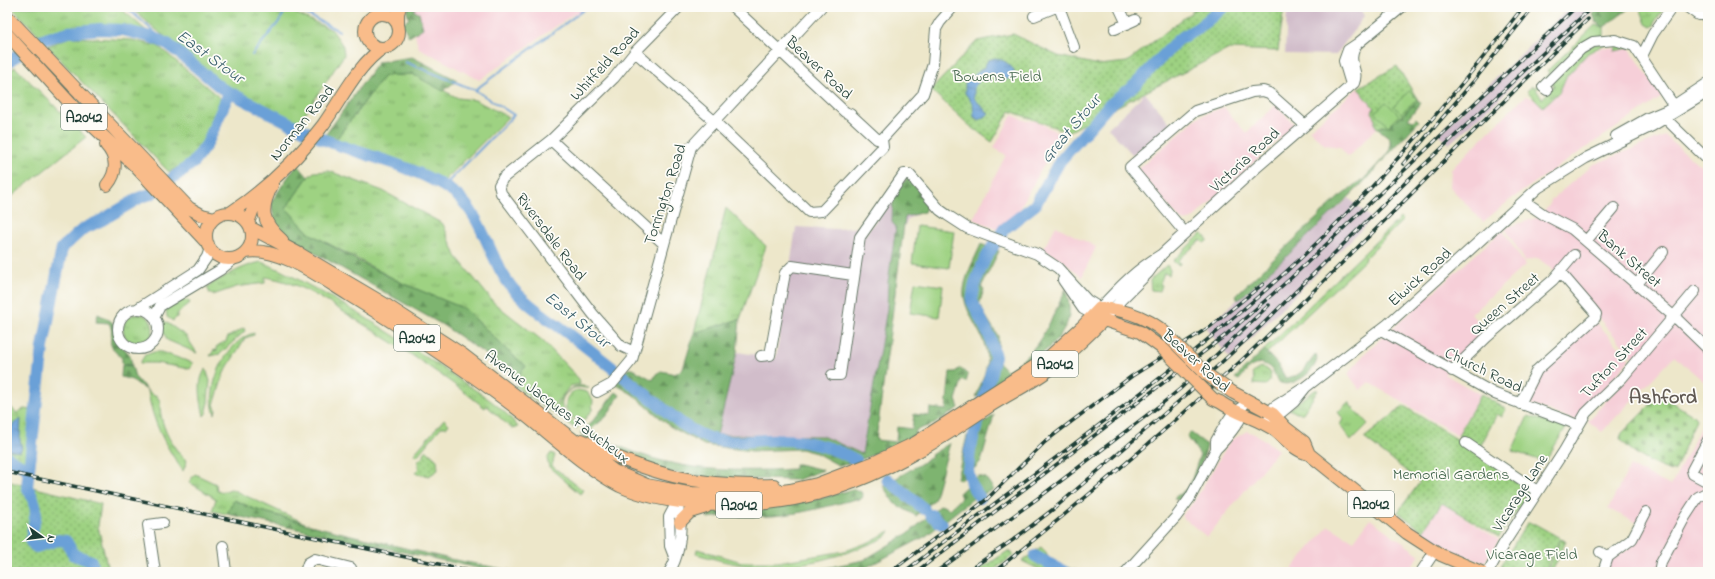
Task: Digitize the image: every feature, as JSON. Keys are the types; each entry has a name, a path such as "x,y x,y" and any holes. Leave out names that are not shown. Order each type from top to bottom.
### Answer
{"main road":[{"path":"398,26 386,10 368,21 366,26 366,37 373,45 383,48 396,41 399,32 398,13 400,7"},
{"name":"A2042","path":"7,16 161,186 209,246"},
{"name":"A2042","path":"7,34 80,114 135,166 195,212 215,218"},
{"name":"Norman Road","path":"364,66 368,47 366,37"},
{"name":"Norman Road","path":"230,213 258,195 310,142 364,66 375,53 383,48"},
{"path":"80,114 110,150 114,159 114,174 107,185"},
{"path":"274,180 263,209 265,218 274,232 294,250"},
{"name":"Norman Road","path":"249,225 258,195"},
{"path":"230,213 244,218 249,225 252,241 241,255 221,258 209,246 207,230 215,218 230,213"},
{"name":"Avenue Jacques Faucheux","path":"249,225 388,306 456,350 555,424 614,471 678,497 713,504 785,502 818,495 835,481"},
{"name":"Avenue Jacques Faucheux","path":"241,255 260,251 269,253 286,259 321,278 444,356 523,413 607,479 649,497 757,494 790,490 881,471 917,448 955,418 1050,369 1099,314"},
{"name":"Beaver Road","path":"1099,314 1114,308 1151,322 1164,330 1167,344 1213,399 1238,414"},
{"name":"Beaver Road","path":"1099,314 1117,324 1167,344 1206,374 1232,392 1247,400"},
{"name":"Avenue Jacques Faucheux","path":"917,448 952,432 1000,394"},
{"name":"A2042","path":"1247,400 1273,414 1286,428 1304,442 1309,454"},
{"name":"A2042","path":"1238,414 1265,424 1299,452 1309,454 1400,527 1435,551 1481,572"},
{"path":"555,424 620,460 656,473 678,478 733,485 765,485 835,481"},
{"name":"Avenue Jacques Faucheux","path":"680,522 690,512 713,504"}],"street":[{"name":"Whitfeld Road","path":"551,140 614,78 635,52 679,7"},
{"name":"Beaver Road","path":"732,7 780,52 883,143"},
{"name":"Torrington Road","path":"596,392 612,384 632,360 663,243 691,147 821,7"},
{"path":"635,52 714,121 809,212 822,211 883,143 922,94 933,64 936,29 953,7"},
{"path":"1040,12 1057,7 1062,32 1074,48"},
{"path":"1115,28 1131,22 1119,7"},
{"name":"Victoria Road","path":"1114,308 1148,273 1162,254 1348,87 1355,79 1351,61 1353,51 1358,44 1402,7"},
{"path":"1642,56 1653,34 1672,7"},
{"path":"1686,7 1700,15 1705,13 1708,9"},
{"path":"1547,90 1543,87 1581,49 1593,42 1616,40 1626,42 1634,46 1637,52 1642,56 1668,111 1695,148 1708,160"},
{"name":"Elwick Road","path":"1668,111 1671,115 1705,89"},
{"name":"Elwick Road","path":"1265,424 1273,414 1278,414 1294,402 1306,387 1380,330 1538,188 1596,152 1652,126 1668,111 1705,89"},
{"path":"1185,233 1130,167 1195,111 1252,92 1263,91 1269,93 1305,126"},
{"path":"551,140 663,243"},
{"name":"Riversdale Road","path":"551,140 503,178 499,185 501,194 593,314 621,346 634,352"},
{"name":"Beaver Road","path":"853,275 862,233 902,177 907,174 912,176 940,210 947,216 967,228 1027,250 1045,259 1058,272 1083,310 1099,314"},
{"name":"Bank Street","path":"1524,201 1543,214 1563,222 1674,316 1708,350"},
{"path":"1586,241 1614,208"},
{"path":"137,309 150,313 154,318 158,330 153,342 143,349 137,350 127,346 120,338 118,324 126,313 137,309 198,270 207,258 209,246"},
{"path":"1637,284 1663,252"},
{"name":"Victoria Road","path":"1099,314 1123,282 1141,266 1162,254"},
{"path":"154,318 160,306 220,270 241,255"},
{"name":"Queen Street","path":"1452,371 1487,337 1561,273 1574,255"},
{"path":"762,356 770,355 785,273 792,266 853,275 840,375 832,376"},
{"path":"1520,404 1537,370 1595,318 1596,314 1561,273"},
{"name":"Tufton Street","path":"1577,428 1586,413 1622,378 1695,291"},
{"name":"Church Road","path":"1380,330 1495,394 1568,420 1575,424 1577,428"},
{"path":"1126,572 1172,521 1190,498 1216,449 1225,441 1239,421 1238,414 1247,400"},
{"name":"Vicarage Lane","path":"1488,572 1490,566 1577,428"},
{"path":"1708,440 1692,470 1693,474 1708,482"},
{"path":"1466,443 1537,491"},
{"path":"1659,572 1661,562 1685,517 1698,497 1708,492"},
{"path":"669,572 675,559 678,546 680,522 678,497"},
{"path":"675,559 670,546 669,517 678,497"},
{"path":"1603,572 1604,554 1632,539 1646,512"},
{"path":"155,572 148,525 163,523"},
{"path":"223,546 228,558 226,572"},
{"path":"1421,572 1435,551"},
{"path":"305,572 308,563 315,558 351,568"}],"shaded area":[{"path":"406,7 587,7 585,10 572,15 479,80 419,48"},
{"path":"1287,7 1359,7 1364,16 1336,55 1285,54"},
{"path":"1570,7 1597,7 1542,61 1540,59 1492,106 1449,144 1438,134"},
{"path":"1603,47 1630,49 1662,97 1550,172 1510,200 1483,222 1450,187 1451,169 1525,96 1541,101 1586,55"},
{"path":"1397,66 1418,100 1387,126 1377,128 1348,157 1340,147 1325,145 1309,130 1358,88"},
{"path":"1145,93 1171,124 1133,155 1108,128"},
{"path":"1276,105 1295,125 1192,219 1185,221 1181,220 1137,170 1198,117 1224,107 1246,133"},
{"path":"1012,115 1027,121 1035,121 1061,134 1016,215 997,229 973,219 1006,155 994,148"},
{"path":"1665,136 1708,172 1708,385 1674,356 1602,432 1588,421 1639,364 1565,280 1538,258 1525,261 1505,228 1539,217 1550,204 1551,200 1592,165"},
{"path":"906,182 925,206 920,213 908,219 901,233 862,454 822,436 717,435 737,352 776,358 796,227 837,229 860,227 865,235"},
{"path":"1349,198 1372,219 1230,359 1206,328"},
{"path":"1056,226 1096,247 1082,277 1064,262 1043,249"},
{"path":"1503,230 1525,265 1471,314 1490,336 1444,374 1480,394 1457,435 1369,382 1360,390 1348,374 1366,352"},
{"path":"1595,321 1630,359 1577,421 1524,402 1538,375 1554,364 1554,360"},
{"path":"1708,412 1708,572 1606,572 1610,560 1629,549 1632,539 1642,525 1608,509 1630,466 1671,486"},
{"path":"1247,431 1259,436 1278,450 1207,537 1181,516 1193,503 1230,441"},
{"path":"1442,503 1499,540 1485,561 1481,562 1455,552 1422,532"},
{"path":"1370,519 1420,555 1408,572 1289,572 1329,526 1354,541"}],"green space":[{"path":"11,7 119,7 150,34 114,26 80,27 41,37"},
{"path":"130,7 282,7 332,30 343,46 344,55 298,124 233,92 205,72"},
{"path":"409,7 416,7 414,11 419,13 423,28 409,37 402,23 409,19 407,12"},
{"name":"Bowens Field","path":"1198,7 1284,7 1278,51 1229,49 1068,132 1010,111 992,142 970,126 931,90 977,41 1013,34 1058,56 1099,65 1127,62"},
{"path":"1601,7 1631,7 1604,27 1596,22 1593,14"},
{"path":"1640,7 1665,7 1654,23 1655,25 1651,27 1646,24"},
{"path":"1595,25 1604,27 1604,37 1584,45 1559,65 1536,89 1542,99 1554,86 1552,82 1553,79 1588,47 1609,40 1621,42 1633,47 1615,51 1617,44 1605,44 1588,53 1566,77 1560,91 1543,107 1527,91 1532,86 1534,88 1549,73 1547,71"},
{"path":"70,37 132,40 158,46 221,99 203,142 189,161 169,172 47,46"},
{"path":"412,57 457,80 443,91 412,74 384,76 334,142 324,137 378,62"},
{"path":"1397,66 1418,100 1393,123 1377,128 1375,125 1375,117 1372,112 1374,108 1358,88"},
{"path":"15,67 86,137 7,200 7,73"},
{"path":"412,74 458,98 475,100 508,117 443,182 389,156 334,142 384,76"},
{"path":"1409,91 1417,99 1401,113 1394,106"},
{"path":"1418,100 1420,103 1408,119 1413,121 1416,118 1419,121 1359,187 1288,255 1238,300 1235,296 1339,197 1363,180 1390,151 1390,138 1377,128 1395,121"},
{"path":"1386,102 1399,115 1388,126 1375,112"},
{"path":"297,164 308,177 286,208 309,233 360,262 402,283 465,309 509,352 526,366 518,376 441,324 292,240 275,223 271,202"},
{"path":"329,171 383,191 443,224 456,256 494,303 543,341 579,379 580,384 570,386 553,407 555,407 565,394 562,400 563,410 570,419 581,423 576,429 516,387 518,376 526,366 509,352 465,309 402,283 309,233 286,208 308,177 314,172"},
{"path":"907,178 925,198 926,207 924,212 905,217 876,440 896,442 897,427 912,429 914,414 929,416 930,408 946,410 950,372 955,372 960,368 968,375 966,382 962,380 956,400 959,408 934,424 916,430 915,435 868,457 840,466 816,453 801,449 752,451 704,445 671,427 632,394 615,384 628,369 633,369 653,380 656,374 661,371 675,374 683,369 694,333 740,319 737,352 717,435 822,436 862,454 887,309 888,282 896,227 892,222 893,196"},
{"path":"726,208 766,246 740,319 694,333"},
{"path":"1400,218 1403,220 1364,259 1365,260 1267,353 1264,350"},
{"path":"917,226 954,231 949,268 912,263"},
{"path":"1202,233 1208,240 1204,243 1201,240 1178,260 1180,264 1178,265 1173,261"},
{"path":"981,244 999,251 981,287 984,289 979,305 982,307 982,310 998,336 999,363 1007,371 1024,358 1038,342 1051,320 1066,289 1069,312 1068,320 1063,331 1042,353 1015,374 976,397 986,369 986,350 981,335 966,304 964,290 967,276"},
{"path":"261,262 286,273 329,296 419,352 497,405 518,427 511,428 487,406 485,408 391,341 302,288 290,283 265,277 265,283 236,287 213,295 210,294 207,287 240,269"},
{"path":"1167,265 1170,270 1169,275 1164,273 1160,283 1162,285 1160,291 1151,290 1150,280"},
{"path":"915,282 943,286 939,317 910,313"},
{"path":"188,300 190,303 177,314 177,317 173,321 167,317 166,309 178,301"},
{"path":"98,314 113,323 117,340 130,355 132,365 122,364 122,358 112,348 111,328 109,323 96,322"},
{"path":"138,314 144,315 152,323 152,335 144,343 138,344 132,343 124,335 123,329 124,323 132,315"},
{"path":"160,318 186,336 197,353 167,340 159,321"},
{"path":"244,328 245,331 220,354 210,356 214,350 217,351 216,347 223,342 225,343 228,337"},
{"path":"254,333 254,335 245,338 224,373 214,405 216,409 215,414 212,404 213,392 215,379 220,366 235,345 244,337"},
{"path":"1264,350 1279,366 1286,379 1292,378 1301,373 1316,354 1317,359 1311,371 1299,380 1292,383 1281,383 1276,379 1270,367 1260,363 1250,367 1239,380 1235,378"},
{"path":"154,352 161,352 193,363 190,369 156,363 140,363 145,355"},
{"path":"122,365 132,366 135,377 148,391 132,380 121,377"},
{"path":"1263,367 1271,373 1270,381 1266,385 1253,384 1254,378 1252,374 1259,368"},
{"path":"206,369 210,381 207,412 204,416 200,385"},
{"path":"578,386 589,388 578,387 565,394 569,390"},
{"path":"578,390 587,392 593,400 592,410 584,420 573,418 566,409 568,396 572,392"},
{"path":"1315,390 1318,390 1303,413 1297,413 1289,409"},
{"path":"148,391 154,396 156,395 160,401 162,420 166,432 177,451 187,461 183,471 171,453 156,424"},
{"path":"616,392 620,395 606,417 591,429 596,435 603,439 641,455 684,465 727,470 795,469 795,464 799,464 823,470 797,480 709,478 663,471 585,438 580,433 591,423"},
{"path":"1481,394 1506,409 1502,417 1497,414 1479,449 1458,435"},
{"path":"1660,395 1694,416 1696,419 1675,471 1653,464 1629,448 1620,438 1622,433"},
{"path":"1349,401 1351,406 1368,424 1351,441 1340,425 1343,419 1338,412"},
{"path":"7,402 16,413 24,409 32,410 25,461 17,465 7,462"},
{"name":"Memorial Gardens","path":"1404,406 1474,450 1531,490 1499,537 1442,503 1423,531 1398,512 1420,482 1364,438"},
{"path":"994,415 981,461 960,480 957,478 967,436"},
{"path":"1528,416 1566,427 1545,462 1512,451"},
{"path":"444,419 449,424 447,427 441,427 417,456 414,454"},
{"path":"1190,432 1207,445 1196,475 1188,490 1180,502 1174,498 1189,487 1200,455 1187,436"},
{"path":"950,443 934,500 916,516 894,503 883,486 932,457 931,455"},
{"path":"426,450 437,460 438,470 429,476 415,473 419,468 418,461 423,457"},
{"path":"551,453 555,455 552,466 583,490 580,494 549,467 547,459"},
{"path":"195,474 216,484 217,490 223,492 231,489 307,524 254,509 234,500 227,514 212,511 216,499 189,482"},
{"path":"978,476 986,478 994,490 975,497 926,536 865,568 842,572 806,572 864,560 910,532 941,505 949,509 961,498 959,493"},
{"path":"7,481 101,504 98,526 108,570 121,569 122,572 7,572"},
{"path":"854,489 861,492 863,497 860,500 856,499 783,515 724,516 708,518 708,510 815,500"},
{"path":"234,500 254,509 318,527 450,559 519,572 496,572 227,514"},
{"name":"Vicarage Field","path":"1527,523 1535,524 1560,538 1545,572 1512,572 1500,567"},
{"path":"890,531 886,537 854,550 821,560 804,563 753,566 724,562 696,554 697,549 742,562 778,562 845,551 869,542"},
{"path":"1561,539 1566,541 1552,572 1547,572"},
{"path":"1041,547 1046,552 1047,556 1056,562 1071,569 1087,572 1044,572 1022,561"},
{"path":"1008,551 1014,555 991,572 976,572"}],"water":[{"path":"995,58 1010,65 1014,70 1014,75 1006,80 994,74 985,75 974,87 974,98 989,114 979,120 974,117 973,104 965,93 965,83 984,67 988,60"},
{"path":"21,419 20,440 22,448 20,452 9,450 7,440 10,430 13,424"}],"waterway":[{"path":"126,7 168,44"},
{"path":"252,55 278,23 288,7"},
{"path":"293,7 339,31"},
{"name":"Great Stour","path":"980,498 971,484 968,470 970,450 995,357 990,337 972,301 975,283 985,259 1004,229 1035,205 1060,161 1108,106 1136,84 1179,39 1198,28 1224,7"},
{"path":"475,90 586,8"},
{"name":"East Stour","path":"42,40 68,32 100,29 123,30 151,37 168,44 221,88 307,132"},
{"name":"East Stour","path":"7,63 19,54"},
{"name":"East Stour","path":"7,55 11,59"},
{"path":"405,62 475,90 514,115 443,187"},
{"path":"94,572 91,561 74,555 66,541 58,540 36,547 31,542 36,509 35,503 27,487 43,347 62,248 83,229 102,220 141,197 151,194 193,163 207,144 229,93"},
{"name":"East Stour","path":"320,138 406,168 439,183 454,193 473,214 498,266 520,297 601,358 691,430 709,438 727,441 737,442 776,440 804,442 839,452 856,460"},
{"path":"7,457 29,470"},
{"name":"East Stour","path":"887,479 924,509"},
{"name":"East Stour","path":"931,515 942,524"},
{"name":"Great Stour","path":"1035,556 1065,572"}],"railway":[{"path":"904,572 1157,380 1207,340 1302,257 1390,167 1445,104 1523,7"},
{"path":"1403,164 1473,82 1533,7"},
{"path":"916,572 1227,334 1291,278 1576,7"},
{"path":"966,572 1013,540 1056,507 1186,395 1260,327 1409,179 1592,7"},
{"path":"994,572 1122,467 1245,357 1332,273 1588,19"},
{"path":"890,572 986,500 1045,442 1059,431 1132,376 1211,326 1263,284"},
{"path":"936,572 1045,493 1159,406 1180,389 1269,305"},
{"path":"7,472 476,572"}],"district":[{"name":"Ashford","path":"1663,396"}]}
